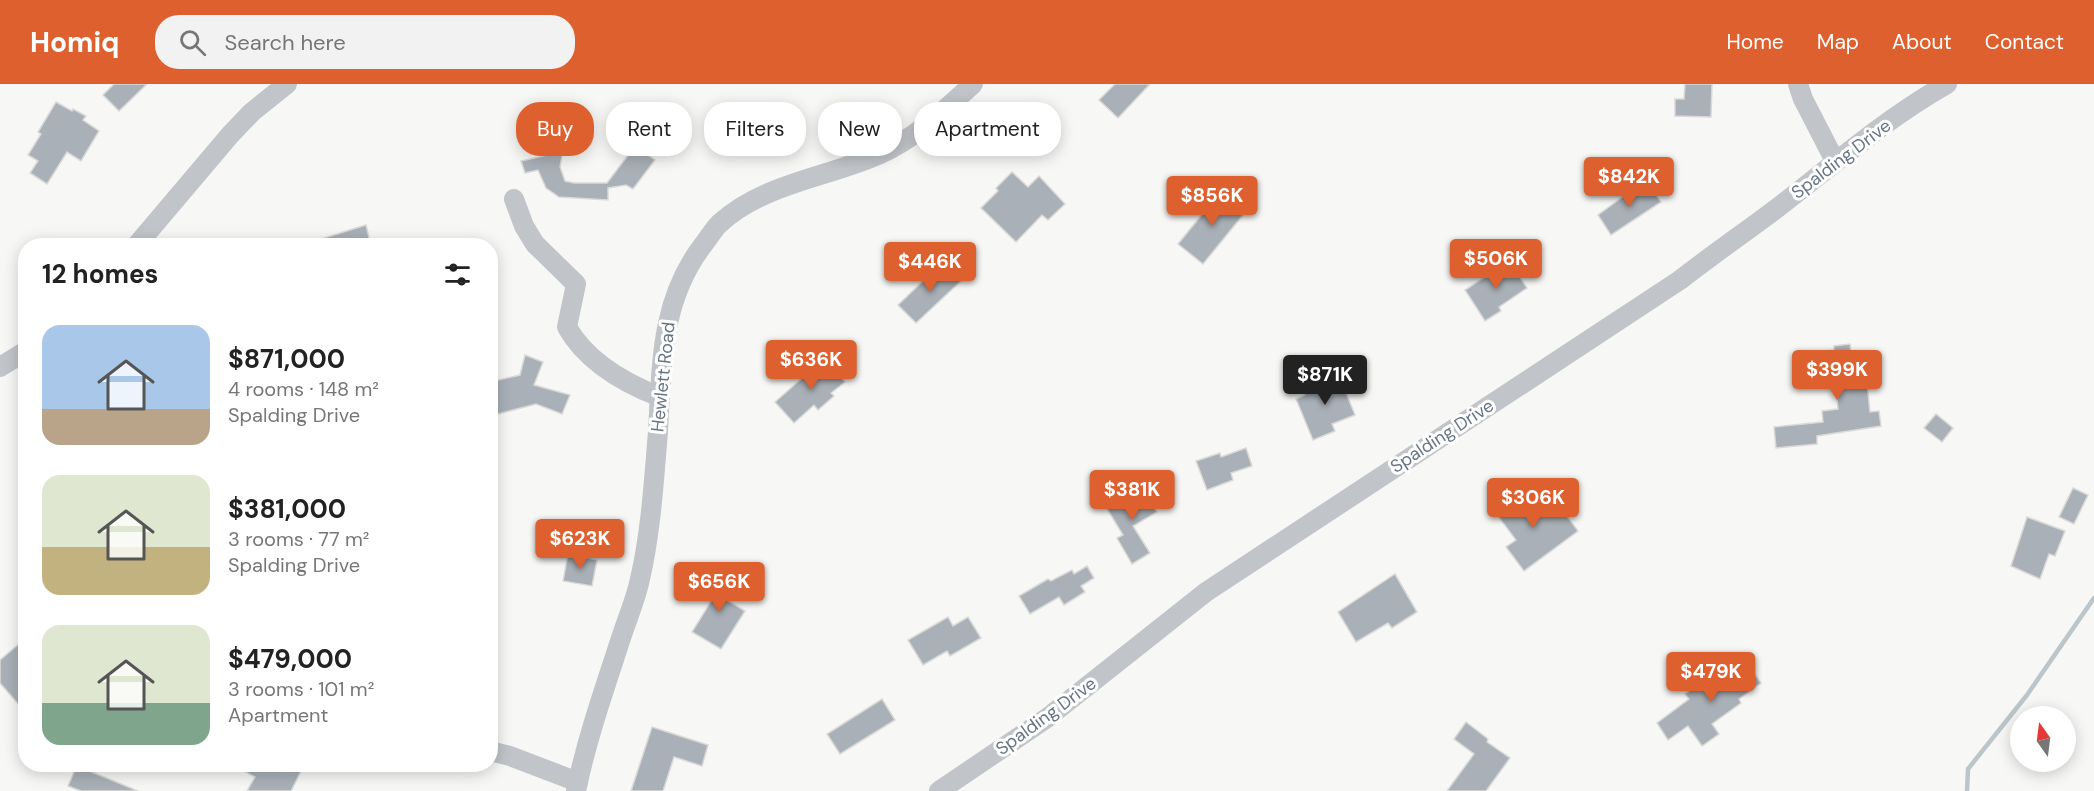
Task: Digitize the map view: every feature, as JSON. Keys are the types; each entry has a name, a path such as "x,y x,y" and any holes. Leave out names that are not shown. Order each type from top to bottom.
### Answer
{"street":[{"path":"143,238 230,135 252,112 287,84"},
{"name":"Hewlett Road","path":"577,787 583,755 640,580 653,495 664,334 675,293 692,259 718,225 749,201 771,191 879,155 901,144 923,129 973,84"},
{"path":"1798,84 1803,99 1835,161"},
{"name":"Spalding Drive","path":"939,791 1047,718 1206,592 1680,280 1727,243 1776,209 1835,161 1924,97 1947,84"},
{"path":"514,199 524,226 535,244 576,284 567,327 575,342 632,387 660,397"},
{"path":"0,367 18,356"},
{"path":"498,753 510,756 577,787"}],"building":[{"path":"114,84 147,84 119,111 103,95"},
{"path":"1115,84 1150,84 1118,118 1099,100"},
{"path":"1685,84 1712,84 1711,117 1675,116 1675,99 1684,99"},
{"path":"56,102 86,116 83,120 99,131 81,161 67,152 47,184 30,173 38,161 28,155 41,134 38,132"},
{"path":"544,156 562,156 560,167 565,181 607,183 627,156 649,156 655,160 633,189 626,185 608,188 608,200 559,197 546,188 538,170 525,173 521,161"},
{"path":"1012,172 1028,187 1039,176 1065,204 1048,220 1042,215 1016,242 981,208"},
{"path":"1646,180 1661,202 1611,235 1598,215"},
{"path":"1222,190 1247,210 1203,264 1178,244"},
{"path":"366,225 369,238 324,238"},
{"path":"1509,261 1527,288 1499,307 1501,311 1485,321 1465,290"},
{"path":"943,262 961,281 916,323 898,305"},
{"path":"1850,344 1851,354 1864,353 1870,412 1879,411 1881,426 1817,436 1817,444 1776,448 1774,427 1823,422 1822,411 1838,409 1834,371 1822,373 1822,368 1819,369 1818,352 1834,350 1834,346"},
{"path":"525,355 543,362 534,385 570,395 562,414 536,404 498,414 498,380 520,375"},
{"path":"824,359 845,382 831,393 834,396 818,410 814,405 794,423 775,402"},
{"path":"1338,373 1355,415 1332,424 1335,431 1313,440 1296,399 1305,395 1302,387"},
{"path":"1936,414 1953,428 1942,442 1924,428"},
{"path":"1246,448 1252,466 1231,473 1233,480 1207,490 1196,461 1220,453 1221,457"},
{"path":"1141,486 1157,512 1133,526 1150,553 1132,564 1117,538 1123,535 1106,507 1117,501 1115,497 1129,489 1131,492"},
{"path":"2073,488 2088,495 2074,524 2059,517"},
{"path":"1509,489 1531,518 1555,500 1578,531 1524,571 1506,547 1516,540 1489,504"},
{"path":"2027,517 2065,531 2055,556 2049,554 2040,579 2011,566"},
{"path":"560,523 577,526 574,544 557,540"},
{"path":"568,554 597,560 592,586 563,581"},
{"path":"1087,566 1094,578 1081,586 1085,592 1064,605 1059,597 1030,614 1019,596 1048,579 1051,581 1072,570 1074,574"},
{"path":"714,571 735,584 725,599 745,611 721,649 692,632 715,595 704,587"},
{"path":"1395,574 1417,612 1392,628 1388,623 1356,642 1338,612"},
{"path":"948,617 953,626 968,617 981,638 950,656 947,651 923,665 908,640"},
{"path":"18,645 18,704 0,683 0,660"},
{"path":"1743,658 1761,683 1739,699 1741,703 1712,724 1719,734 1702,746 1688,726 1668,740 1657,723 1689,699 1685,694 1715,672 1718,676"},
{"path":"882,699 895,720 840,754 827,734"},
{"path":"1466,722 1488,739 1487,742 1510,758 1486,791 1447,791 1474,754 1454,739"},
{"path":"652,727 708,745 702,766 674,757 663,791 631,791"},
{"path":"74,772 92,772 138,791 81,791 68,786"},
{"path":"246,772 300,772 291,791 247,791 255,777"}],"waterway":[{"path":"1967,791 1968,769 2027,695 2094,598"}]}
